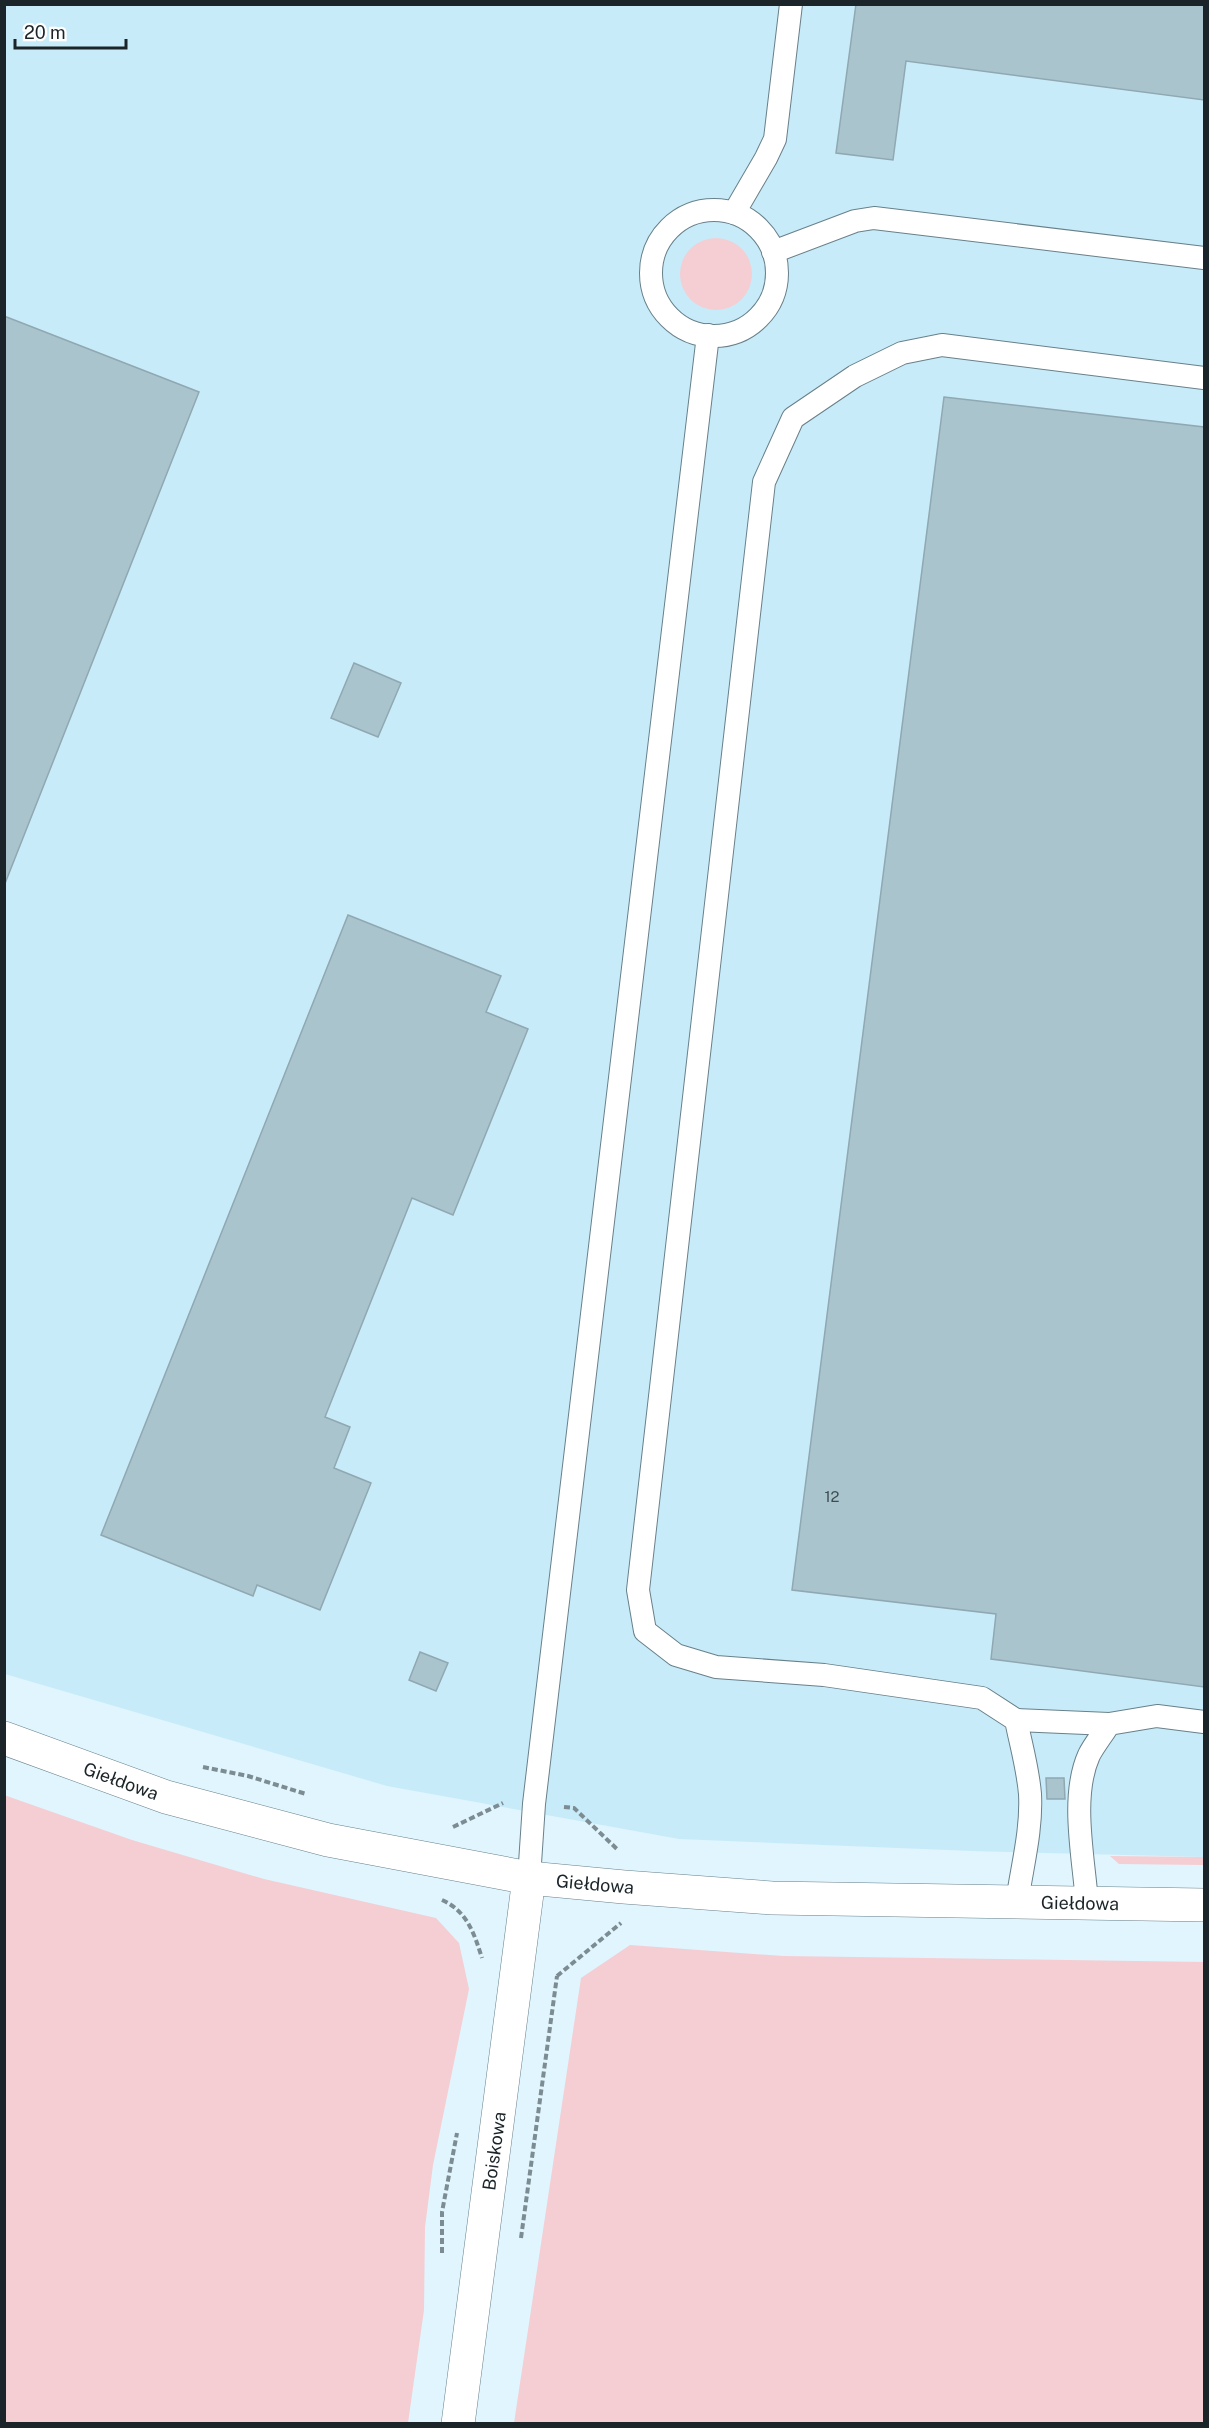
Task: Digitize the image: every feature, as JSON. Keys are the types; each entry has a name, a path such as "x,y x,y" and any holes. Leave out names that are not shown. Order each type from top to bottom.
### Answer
{"street":[{"name":"Giełdowa","path":"4,1738 166,1797 328,1840 529,1878 772,1898 1204,1905"},
{"name":"Boiskowa","path":"458,2424 529,1878"}],"lane":[{"path":"734,213 775,139 791,4"},
{"path":"722,210 744,217 762,231 773,252 777,274 772,297 759,316 742,329 723,336 708,335 682,328 666,314 655,297 650,276 653,255 662,236 678,220 699,211 722,210"},
{"path":"773,252 855,221 874,218 1204,258"},
{"path":"529,1878 534,1804 708,335"},
{"path":"1204,378 942,345 902,353 855,376 793,418 764,482 638,1590 645,1631 675,1655 716,1667 824,1676 982,1698 1016,1720 1109,1724 1157,1716 1204,1722"},
{"path":"1016,1720 1026,1763 1030,1796 1027,1846 1017,1902"},
{"path":"1087,1903 1080,1840 1080,1793 1089,1756 1109,1724"}],"path":[{"path":"201,1767 248,1776 313,1797"}],"shaded area":[{"path":"4,5 1204,5 1204,1857 972,1851 679,1839 387,1786 5,1674"},
{"path":"716,238 736,244 746,254 752,274 746,294 736,304 716,310 696,304 686,294 680,274 686,254 696,244"},
{"path":"4,1795 132,1840 264,1879 436,1918 459,1943 469,1989 433,2165 425,2227 424,2310 408,2423 5,2423"},
{"path":"1110,1856 1204,1857 1204,1865 1119,1864"},
{"path":"630,1945 783,1956 1204,1962 1204,2423 514,2423 581,1978"}],"building":[{"path":"856,4 1204,4 1204,100 906,61 893,160 836,153"},
{"path":"4,316 199,392 4,886"},
{"path":"944,397 1204,427 1204,1687 991,1659 996,1614 792,1590"},
{"path":"354,663 401,683 378,737 331,718"},
{"path":"348,915 501,976 486,1012 528,1029 453,1215 412,1198 325,1417 350,1427 334,1468 371,1483 320,1610 257,1585 253,1596 101,1535"},
{"path":"420,1652 448,1663 436,1691 409,1680"},
{"path":"1046,1778 1064,1778 1065,1799 1047,1799"}]}
